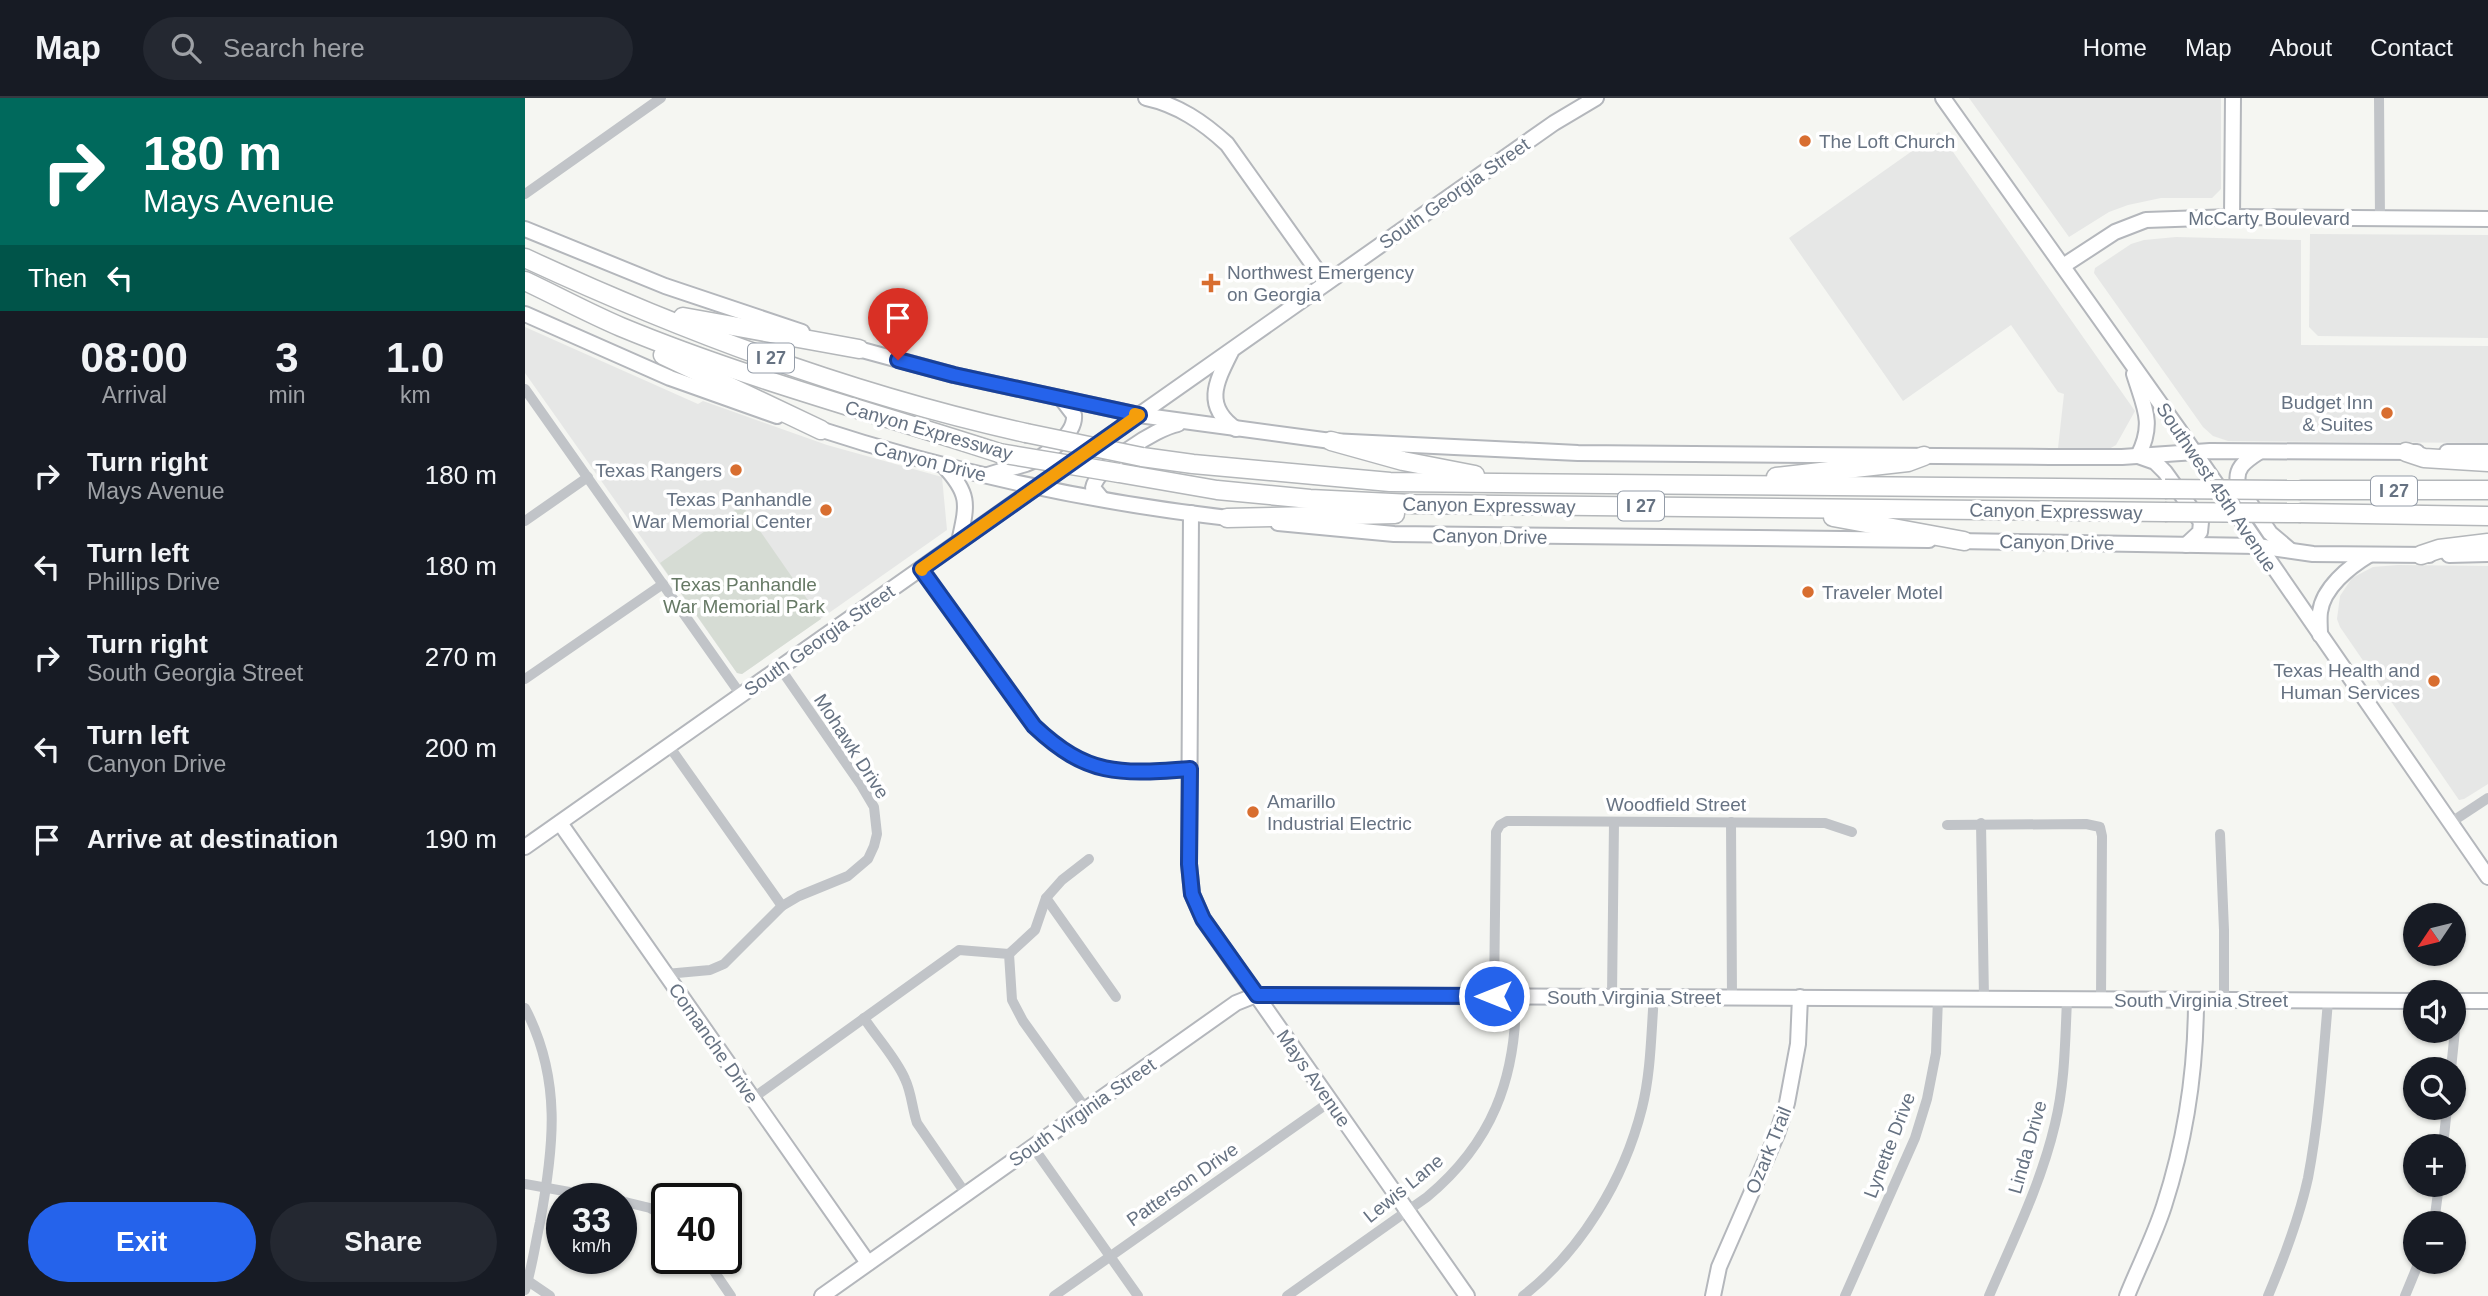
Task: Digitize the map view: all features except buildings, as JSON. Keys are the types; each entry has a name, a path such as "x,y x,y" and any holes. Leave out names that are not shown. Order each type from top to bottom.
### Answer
{"highway":[{"name":"Canyon Expressway","path":"525,258 626,303 747,350 915,405 1025,433 1142,457 1193,464 1390,482 2488,490"},
{"name":"Canyon Expressway","path":"525,281 623,328 844,406 999,453 1216,490 1310,499 1495,505 2488,516"},
{"path":"626,303 697,321 859,349"},
{"path":"623,328 652,350 821,430"},
{"path":"1331,441 1403,461 1517,483"},
{"path":"2406,452 2424,458 2488,462"},
{"path":"1699,485 1908,462 1924,456"},
{"path":"1227,518 1456,512 1495,505"},
{"path":"1725,507 1829,516 1964,541"},
{"path":"2421,555 2439,549 2488,543"}],"main road":[{"path":"1146,98 1181,110 1207,125 1227,144 1327,283"},
{"name":"Southwest 45th Avenue","path":"1943,98 2194,452 2488,877"},
{"path":"2232,217 2234,98"},
{"name":"South Georgia Street","path":"525,847 1587,100"},
{"name":"McCarty Boulevard","path":"2063,266 2115,232 2146,220 2232,217 2488,219"},
{"path":"525,229 665,286 807,334 954,375 1139,415 1331,441 1578,453 2138,456 2194,452 2488,452"},
{"name":"Canyon Drive","path":"525,314 727,400 944,466 1103,499 1227,518 1394,534 2257,546 2293,552 2369,555 2488,554"},
{"path":"1232,350 1215,385 1215,398 1218,411 1226,422 1237,430"},
{"path":"2131,362 2149,423 2146,440 2138,456"},
{"path":"987,476 1028,463 1065,436 1072,428 1074,415 1061,398"},
{"path":"1103,499 1095,491 1093,484 1118,458 1153,433 1186,423"},
{"path":"2260,452 2243,462 2237,479 2239,487 2270,533 2293,552"},
{"path":"2138,456 2155,462 2165,472 2201,522 2200,532 2186,545"},
{"path":"944,466 964,495 964,518 959,542"},
{"name":"Mays Avenue","path":"1191,513 1189,864 1192,894 1203,919 1467,1296"},
{"path":"2320,635 2320,610 2330,590 2349,567 2369,555"},
{"name":"Comanche Drive","path":"560,823 868,1263"},
{"name":"South Virginia Street","path":"822,1296 1236,1003 1257,995 2403,1001"},
{"name":"Ozark Trail","path":"1713,1296 1719,1267 1777,1134 1787,1103 1798,1044 1800,998"},
{"path":"2127,1296 2163,1208 2186,1126 2196,1048 2196,1000"},
{"path":"2466,1001 2488,1001"}],"street":[{"path":"525,194 661,98"},
{"path":"2379,98 2380,218"},
{"path":"525,389 741,695"},
{"path":"525,521 588,477"},
{"path":"921,569 1034,726 1056,746 1075,759 1123,771 1190,769"},
{"path":"525,679 663,583"},
{"name":"Mohawk Drive","path":"666,974 701,971 724,964 782,906 848,876 868,859 874,846 877,827 874,807 780,668"},
{"path":"669,746 782,906"},
{"path":"2450,824 2488,797"},
{"name":"Woodfield Street","path":"1494,996 1496,832 1500,825 1507,821 1825,823 1852,832"},
{"path":"1612,996 1614,822"},
{"path":"1731,822 1732,998"},
{"path":"1981,823 1984,999"},
{"path":"1947,825 2087,824 2099,827 2102,836 2101,1000"},
{"path":"2220,834 2224,1000"},
{"path":"753,1098 959,950 1009,954 1040,921 1046,898 1062,880 1089,859"},
{"path":"1046,898 1116,998"},
{"path":"1009,954 1012,1000 1023,1021 1086,1109"},
{"name":"Lewis Lane","path":"1287,1296 1408,1211 1447,1181 1466,1159 1494,1114 1512,1059 1516,1032 1516,996"},
{"path":"1523,1296 1539,1284 1572,1248 1600,1206 1623,1164 1644,1097 1650,1063 1654,996"},
{"name":"Lynette Drive","path":"1845,1296 1919,1125 1936,1053 1938,998"},
{"name":"Linda Drive","path":"1989,1296 2040,1178 2055,1123 2065,1066 2067,1000"},
{"path":"2268,1296 2287,1249 2307,1181 2320,1104 2328,1001"},
{"path":"525,1008 541,1045 553,1102 547,1183"},
{"path":"864,1018 904,1076 911,1093 917,1123 966,1194"},
{"name":"Patterson Drive","path":"1053,1296 1331,1101"},
{"path":"1033,1147 1138,1296"},
{"path":"525,1184 546,1188 526,1286 537,1285 550,1296"},
{"path":"716,1274 731,1296"},
{"path":"2405,1296 2414,1274"}],"shaded area":[{"path":"1969,98 2221,98 2221,189 2212,198 2161,198 2128,205 2109,212 2069,237"},
{"path":"1939,132 2135,411 2116,445 2109,449 2058,448 2064,394 2058,392 2011,325 1903,401 1789,238"},
{"path":"2310,234 2488,235 2488,338 2318,336 2309,327"},
{"path":"2176,237 2301,240 2301,345 2488,346 2488,443 2228,441 2213,436 2203,427 2094,273 2095,268 2131,244"},
{"path":"525,327 698,404 703,401 827,445 942,477 947,530 742,674 737,673 525,373"},
{"path":"2488,566 2488,784 2464,799 2459,800 2337,619 2340,596 2352,578 2373,567"}],"green space":[{"name":"Texas Panhandle War Memorial Park","path":"742,505 821,619 742,674 737,673 660,563"}],"slow traffic":[{"path":"922,570 1139,415 1135,414"}],"place":[{"name":"The Loft Church","path":"1805,141"},
{"name":"Northwest Emergency on Georgia","path":"1211,283"},
{"name":"Budget Inn & Suites","path":"2387,413"},
{"name":"Texas Rangers","path":"736,470"},
{"name":"Texas Panhandle War Memorial Center","path":"826,510"},
{"name":"Traveler Motel","path":"1808,592"},
{"name":"Texas Health and Human Services","path":"2434,681"},
{"name":"Amarillo Industrial Electric","path":"1253,812"}],"route":[{"path":"898,360 954,375 1139,415 921,569 1034,726 1056,746 1075,759 1123,771 1190,769 1189,864 1192,894 1203,919 1257,995 1494,996"}]}
